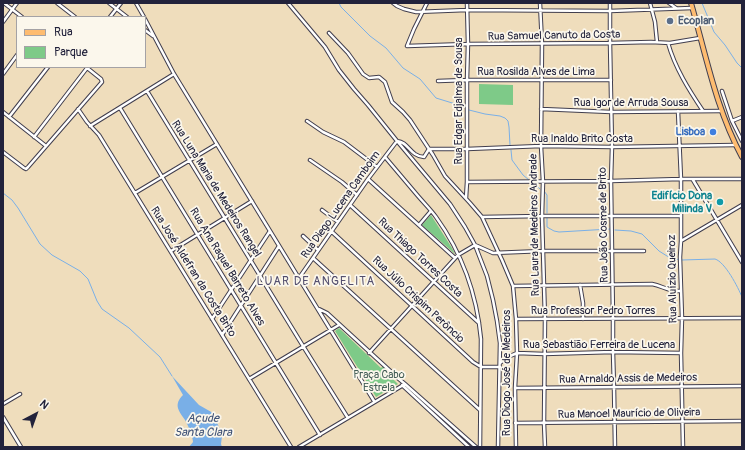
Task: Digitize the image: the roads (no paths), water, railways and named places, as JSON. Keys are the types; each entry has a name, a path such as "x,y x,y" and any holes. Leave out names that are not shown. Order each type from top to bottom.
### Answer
{"main road":[{"path":"692,5 721,111 742,157"}],"street":[{"path":"4,3 21,16"},
{"path":"3,22 17,3"},
{"path":"57,3 74,16"},
{"path":"109,3 126,16"},
{"path":"111,16 121,3"},
{"path":"136,3 143,16"},
{"path":"288,3 322,43 345,78 454,210 475,245 483,265 493,300 500,343 498,447"},
{"path":"393,3 404,9 416,12 467,10 540,11 652,9 676,8 692,5"},
{"path":"422,12 428,3"},
{"name":"Rua Edgar Edjalma de Sousa","path":"465,198 467,182 467,3"},
{"name":"Rua Laura de Medeiros Andrade","path":"540,3 542,44 541,146 543,182 544,422 546,447"},
{"name":"Rua João Cosme de Brito","path":"610,3 615,447"},
{"path":"650,3 655,22 657,42"},
{"path":"669,3 676,8"},
{"name":"Rua Samuel Canuto da Costa","path":"422,12 407,46 468,44 675,43 700,38"},
{"path":"146,21 174,74 374,401"},
{"path":"146,31 155,37"},
{"name":"Rua Diogo José de Medeiros","path":"329,33 348,53 363,74 369,78 379,78 383,80 386,84 392,102 407,116 445,176 482,217 498,252 513,286 517,353 515,388 516,447"},
{"path":"668,43 672,55 688,88 704,111"},
{"path":"3,74 16,57"},
{"path":"10,117 47,68"},
{"path":"34,137 86,68"},
{"path":"3,152 26,168 102,82 102,80 88,68"},
{"path":"90,126 174,74"},
{"name":"Rua Rosilda Alves de Lima","path":"438,81 610,80"},
{"name":"Rua Luna Maria de Medeiros Rangel","path":"147,91 224,219 348,418"},
{"path":"722,91 732,120 742,141"},
{"name":"Rua Ana Raquel Barreto Alves","path":"120,108 320,435"},
{"name":"Rua José Aldefran da Costa Brito","path":"78,109 90,126 99,135 290,447"},
{"name":"Rua Igor de Arruda Sousa","path":"541,110 611,112 721,111"},
{"name":"Rua Aluízio Queiroz","path":"678,111 681,179 680,264 683,447"},
{"path":"3,112 46,146"},
{"path":"732,120 742,117"},
{"path":"307,121 322,132 344,142 377,167"},
{"name":"Rua Inaldo Brito Costa","path":"396,141 405,143 414,154 424,157 429,149 541,146 612,147 736,145"},
{"name":"Rua Diego Lucena Camboim","path":"299,278 396,141"},
{"path":"135,194 217,144"},
{"path":"385,157 431,211 443,228 465,270 480,324 482,354 480,447"},
{"path":"310,160 342,182 357,195"},
{"path":"368,179 455,258"},
{"path":"467,182 742,179"},
{"path":"693,180 742,262"},
{"path":"171,251 252,201"},
{"name":"Rua Thiago Torres Costa","path":"350,205 480,324"},
{"path":"681,241 742,205"},
{"path":"322,210 338,222"},
{"path":"419,224 431,211"},
{"path":"482,217 680,216"},
{"path":"212,319 270,231"},
{"name":"Rua Júlio Crispim Perôncio","path":"331,232 481,367"},
{"path":"303,236 318,250"},
{"path":"475,245 493,253 612,250 644,251"},
{"path":"369,353 455,258 475,245"},
{"path":"222,335 279,246"},
{"path":"313,258 480,410"},
{"path":"513,286 652,284 675,292 681,291"},
{"path":"580,285 583,303 583,319"},
{"path":"318,309 327,313 470,447"},
{"name":"Rua Professor Pedro Torres","path":"516,320 742,318"},
{"path":"249,379 339,325"},
{"path":"500,363 517,353"},
{"name":"Rua Sebastião Ferreira de Lucena","path":"517,353 681,353"},
{"path":"481,367 500,367"},
{"path":"300,447 404,384"},
{"path":"404,384 476,447"},
{"name":"Rua Arnaldo Assis de Medeiros","path":"515,388 742,386"},
{"path":"3,404 20,394"},
{"path":"3,417 21,447"},
{"name":"Rua Manoel Maurício de Oliveira","path":"515,423 742,421"}],"water":[{"name":"Açude Santa Clara","path":"172,376 199,405 213,413 221,432 222,447 189,447 193,442 192,437 178,408 178,402 183,395"}],"waterway":[{"path":"339,3 341,7 370,36 386,48 403,68 420,79 436,98 462,106"},
{"path":"702,3 714,32 742,68"},
{"path":"469,110 505,118 508,121 510,145"},
{"path":"511,150 512,160 523,175 529,180"},
{"path":"535,184 540,189"},
{"path":"544,191 547,195 547,213"},
{"path":"3,193 12,200 18,208 40,244 52,255 80,271 88,279 102,309 129,328 160,357 172,376"},
{"path":"547,218 547,227 559,232 610,229"},
{"path":"615,230 631,231 642,234 659,251 676,259 715,259 719,261 727,270 742,297"}],"place":[{"name":"Ecoplan","path":"670,21"},
{"name":"Lisboa","path":"713,132"},
{"name":"Edifício Dona Milinda V","path":"720,202"}],"district":[{"name":"LUAR DE ANGELITA","path":"316,282"}],"park label":[{"name":"Praça Cabo Estrela","path":"379,381"}]}
